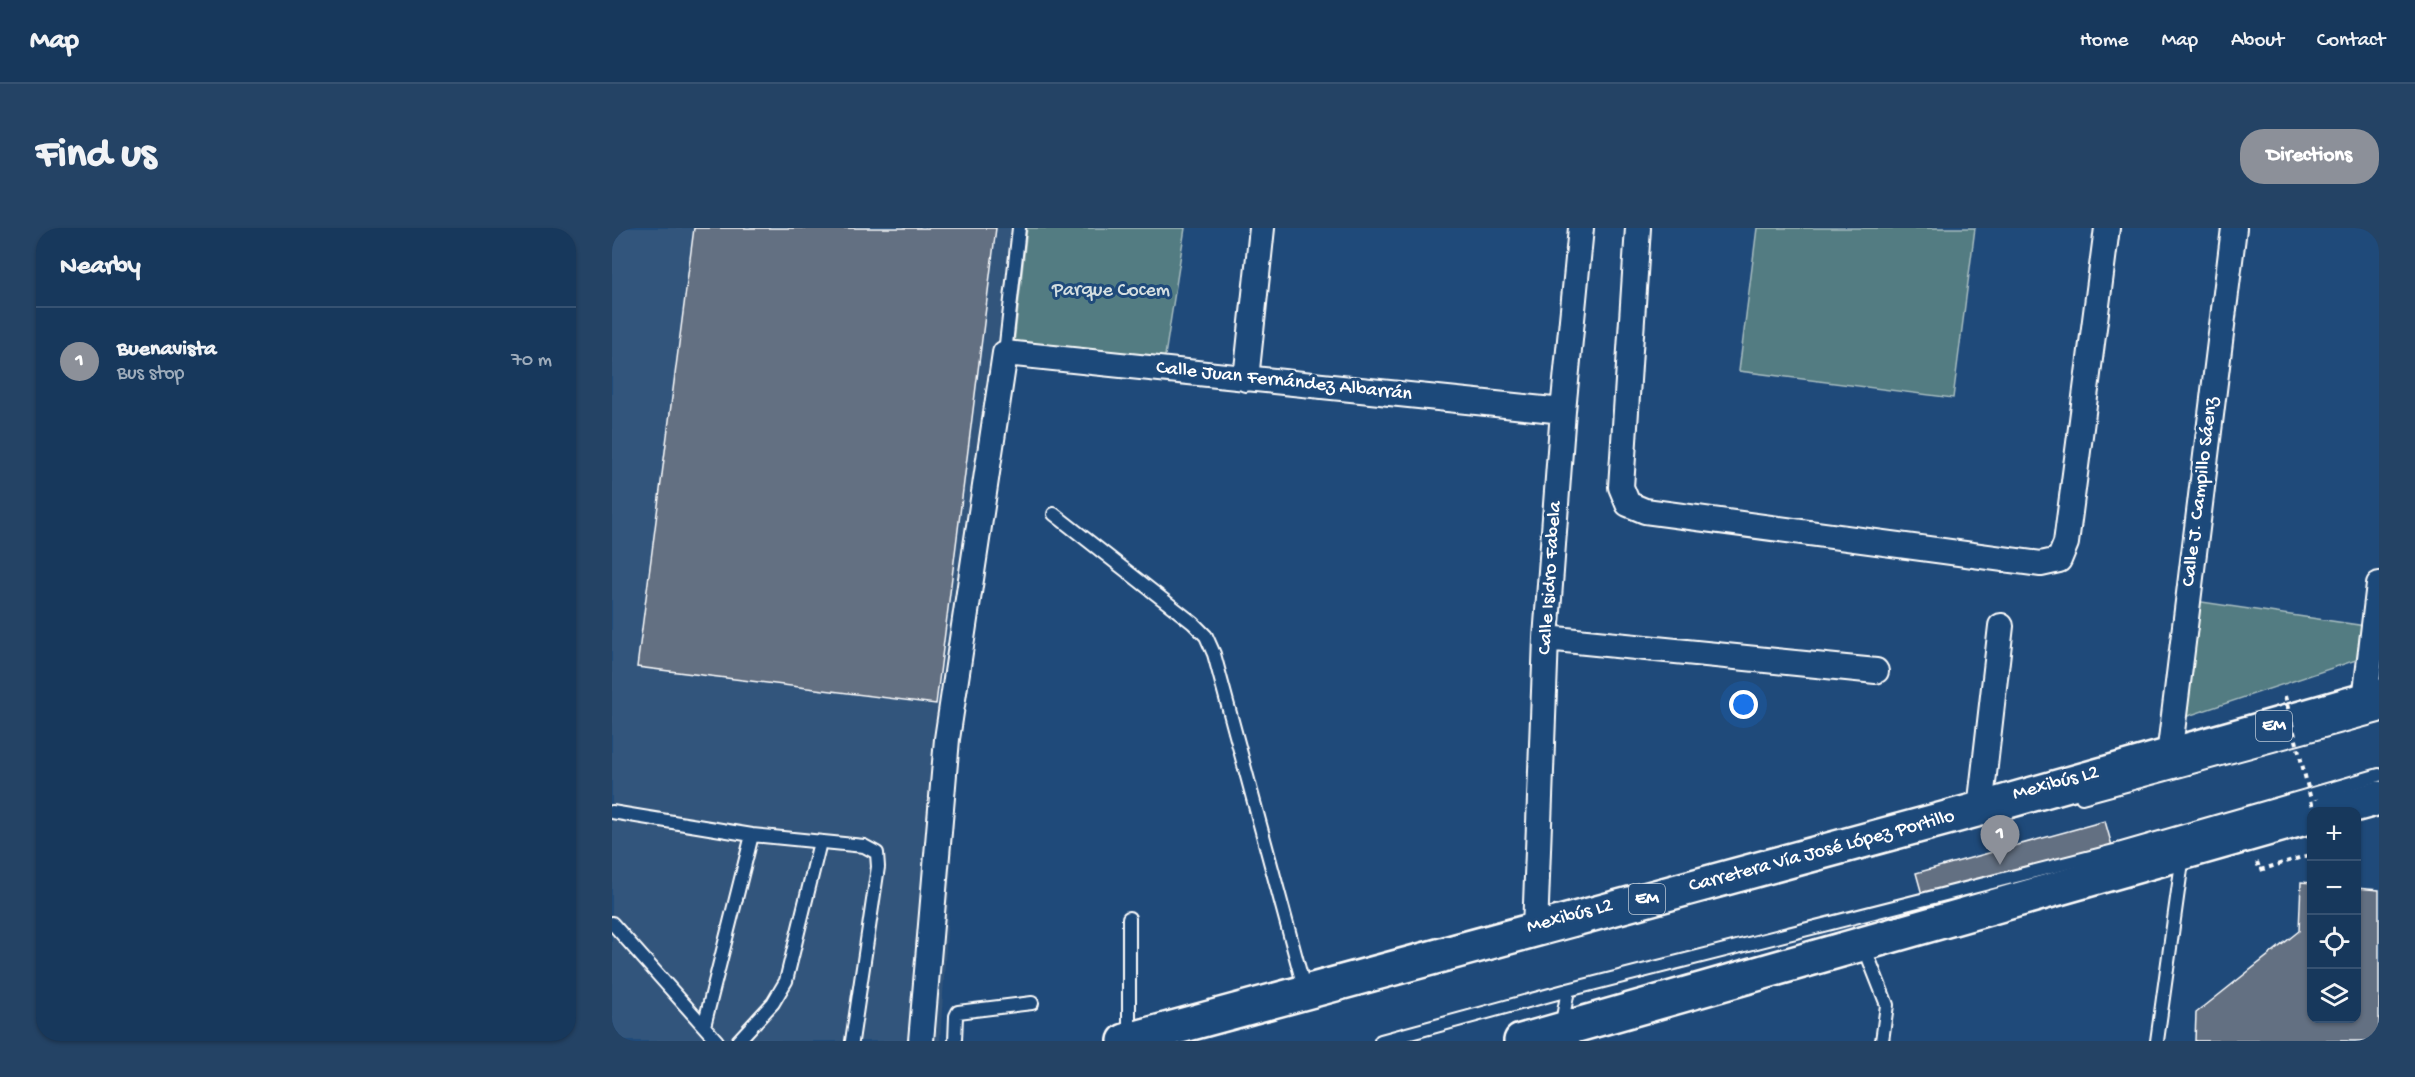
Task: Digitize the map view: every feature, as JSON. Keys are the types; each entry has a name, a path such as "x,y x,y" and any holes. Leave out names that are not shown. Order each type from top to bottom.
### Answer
{"main road":[{"name":"Carretera Vía José López Portillo","path":"1127,1040 2169,756 2374,704"},
{"path":"2346,807 2379,798"},
{"path":"1521,1041 1564,1037 1862,943 2307,817"}],"street":[{"path":"1246,379 1262,228"},
{"name":"Calle Isidro Fabela","path":"1536,930 1545,639 1563,411 1581,228"},
{"path":"1638,228 1621,487 1628,504 1645,511 2041,564 2059,560 2066,543 2107,228"},
{"name":"Calle J. Campillo Sáenz","path":"2169,756 2234,228"},
{"name":"Calle Juan Fernández Albarrán","path":"1005,353 1563,411"},
{"path":"921,1041 947,739 1005,353"},
{"path":"2374,704 2379,584"},
{"path":"1980,809 2001,626"},
{"path":"1545,639 1876,671"}],"lane":[{"path":"1005,353 1019,228"},
{"path":"1054,514 1193,623 1206,636 1214,654 1305,992"},
{"name":"Mexibús L2","path":"2067,801 2374,704"},
{"path":"1381,1041 1568,990 2118,850 2379,775"},
{"path":"612,812 752,835 864,846 877,853 878,867 852,1041"},
{"path":"704,1026 752,835"},
{"path":"738,1041 773,1003 786,981 820,842"},
{"path":"2157,1041 2184,851"},
{"path":"1127,1040 1130,918"},
{"path":"612,923 717,1041"},
{"path":"1862,943 1887,1005 1882,1041"},
{"path":"1564,1037 1568,990"},
{"path":"955,1041 956,1016 962,1010 1032,1003"}],"path":[{"path":"2285,696 2313,807"},
{"path":"2260,870 2307,856"}],"shaded area":[{"path":"612,228 1031,228 962,698 940,1041 612,1041"}],"green space":[{"name":"Parque Cocem","path":"1027,228 1185,228 1164,362 1014,343"},
{"path":"1757,228 1975,228 1953,398 1739,371"},
{"path":"2195,601 2372,627 2368,656 2182,718"}],"building":[{"path":"694,228 996,228 936,704 637,667"},
{"path":"2105,821 2112,846 1923,898 1916,873"},
{"path":"2301,882 2307,883 2307,1023 2361,1023 2361,888 2379,890 2379,1041 2195,1041 2196,1013 2299,931"}],"place":[{"name":"Buenavista","path":"2000,865"}]}
